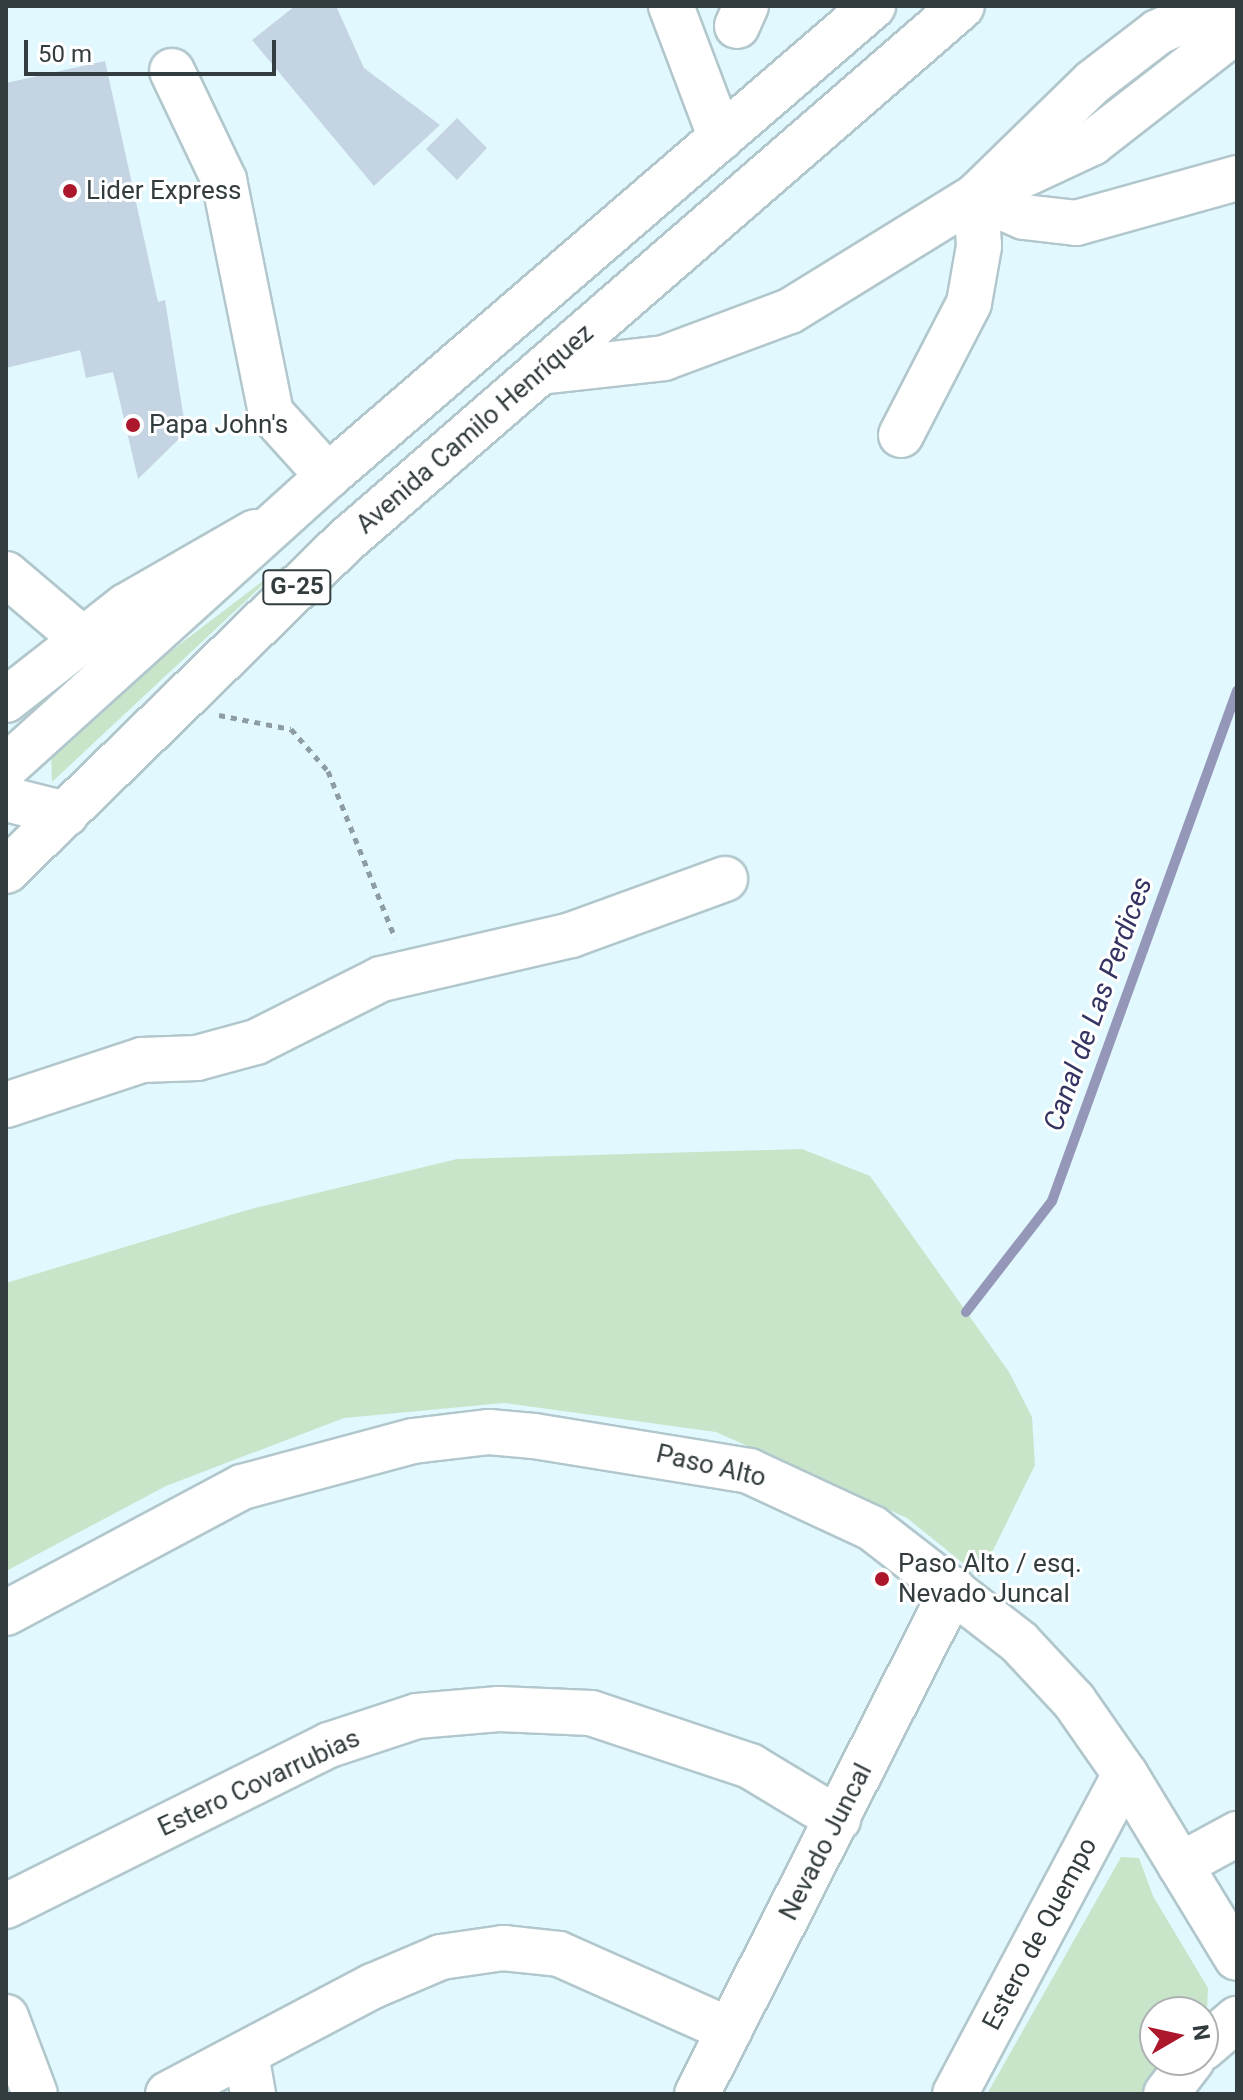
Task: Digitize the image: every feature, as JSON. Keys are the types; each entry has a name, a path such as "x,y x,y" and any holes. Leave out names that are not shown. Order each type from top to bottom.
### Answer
{"street":[{"path":"671,6 721,138"},
{"name":"G-25","path":"6,767 328,476 873,6"},
{"name":"Avenida Camilo Henríquez","path":"6,871 350,537 962,6"},
{"path":"901,435 969,303 979,246 976,196 1103,73 1158,32 1215,6"},
{"path":"540,372 664,358 757,327 976,196 1092,143 1237,30"},
{"path":"172,71 224,180 271,413 328,476"},
{"path":"976,196 1024,217 1076,223 1237,178"},
{"path":"6,700 80,637 177,574 284,518"},
{"path":"6,574 80,637"},
{"path":"6,799 66,814"},
{"path":"6,1105 142,1060 197,1058 256,1042 323,1004 412,974 571,935 725,879"},
{"name":"Paso Alto","path":"6,1613 242,1487 413,1441 489,1432 749,1471 872,1528 953,1589 1037,1662 1125,1774 1237,1958"},
{"name":"Nevado Juncal","path":"697,2094 953,1589"},
{"name":"Estero Covarrubias","path":"6,1906 329,1745 417,1716 499,1709 591,1713 750,1766 838,1819"},
{"name":"Estero de Quempo","path":"955,2094 1125,1774"},
{"path":"1180,1865 1237,1834"},
{"path":"168,2094 249,2074 441,1957 503,1948 559,1954 730,2030"},
{"path":"6,2017 35,2094"},
{"path":"1219,2034 1237,2019"},
{"path":"1166,2094 1180,2076"}],"path":[{"path":"202,722 216,715 291,729 328,771 412,974"}],"green space":[{"path":"284,565 52,782 51,752 104,702"},
{"path":"802,1149 870,1176 1009,1372 1032,1417 1035,1465 980,1577 907,1518 716,1432 504,1403 344,1418 166,1486 6,1571 6,1283 247,1210 457,1159"},
{"path":"1121,1857 1139,1858 1153,1896 1208,1988 1208,1996 1139,1996 1139,2076 1154,2076 1142,2094 987,2094"}],"building":[{"path":"295,6 336,6 364,68 440,125 374,186 252,40"},
{"name":"Lider Express","path":"105,61 158,302 165,300 186,432 138,479 113,372 86,378 80,350 6,368 6,83"},
{"path":"457,118 487,148 457,180 426,149"}],"waterway":[{"name":"Canal de Las Perdices","path":"966,1312 1052,1201 1237,691"}],"place":[{"name":"Lider Express","path":"70,191"},
{"name":"Papa John's","path":"133,425"},
{"name":"Paso Alto / esq. Nevado Juncal","path":"882,1579"}]}
